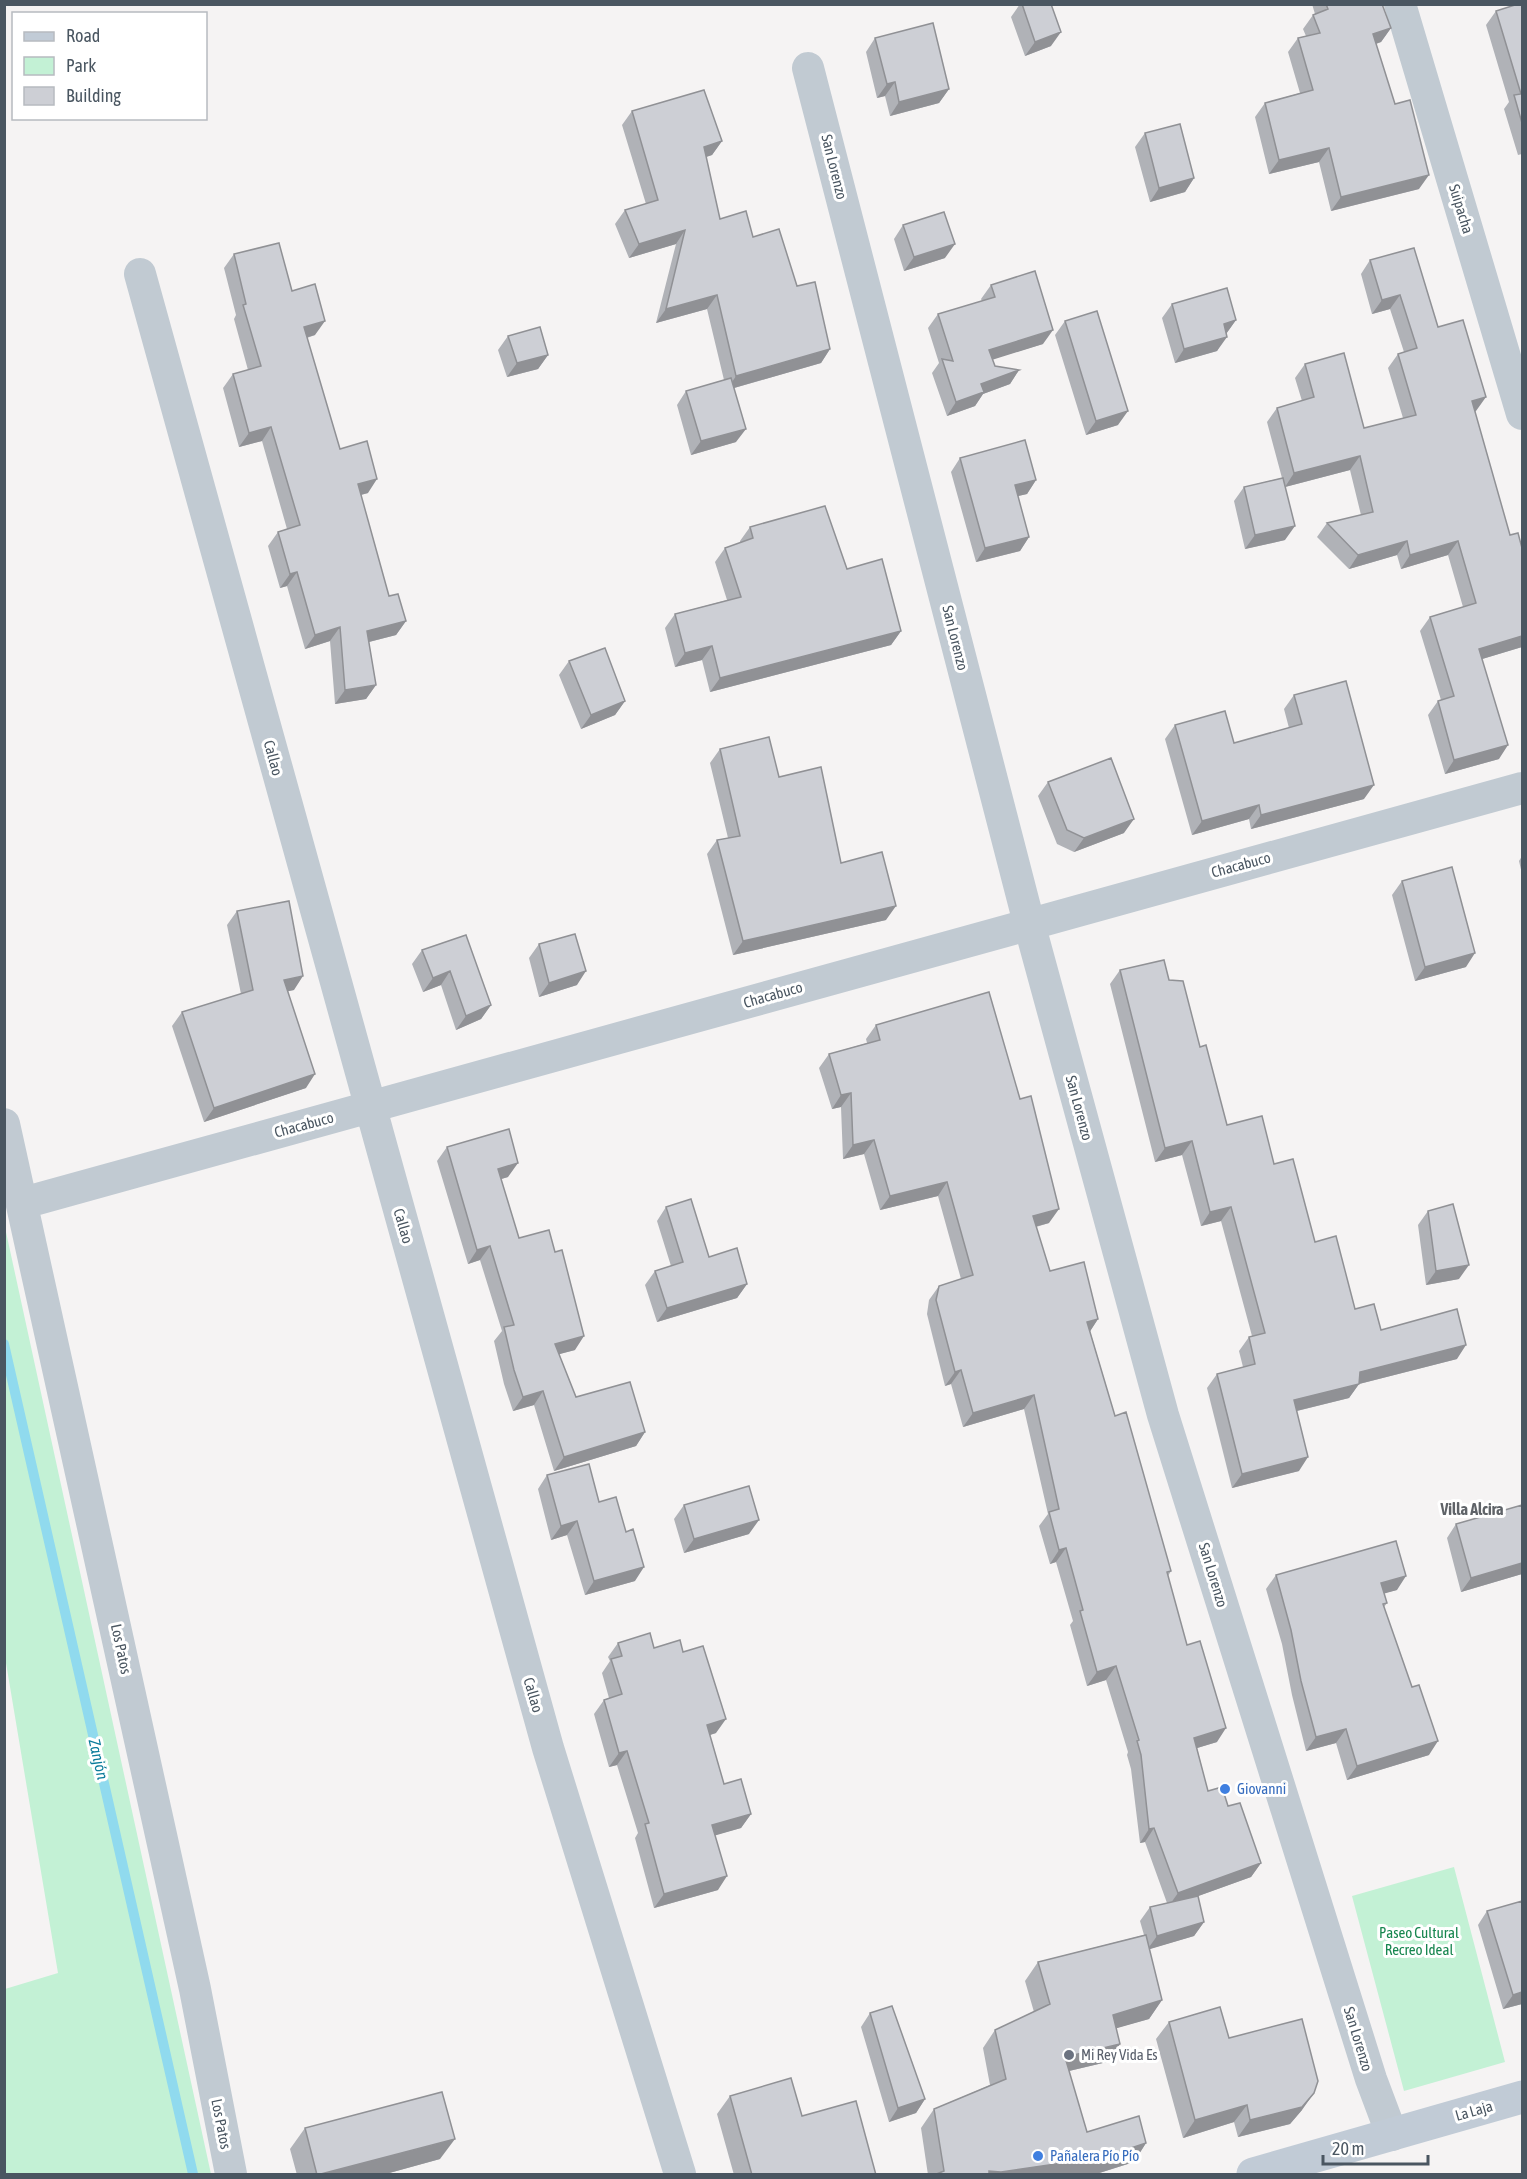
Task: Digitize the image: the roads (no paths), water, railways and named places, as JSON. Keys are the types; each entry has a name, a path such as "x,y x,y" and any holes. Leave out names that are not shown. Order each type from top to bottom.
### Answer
{"main road":[{"name":"La Laja","path":"1253,2175 1522,2097"}],"street":[{"name":"Suipacha","path":"1400,4 1522,414"},
{"name":"San Lorenzo","path":"808,68 1029,923 1163,1414 1371,2079 1392,2135"},
{"name":"Callao","path":"140,274 548,1748 680,2175"},
{"name":"Chacabuco","path":"23,1203 1522,788"},
{"name":"Los Patos","path":"4,1124 193,1977 231,2175"}],"waterway":[{"name":"Zanjón","path":"4,1344 193,2174"}],"place":[{"name":"Giovanni","path":"1225,1789"},
{"name":"Mi Rey Vida Es","path":"1069,2055"},
{"name":"Pañalera Pío Pío","path":"1038,2156"}],"district":[{"name":"Villa Alcira","path":"1472,1509"}],"park label":[{"name":"Paseo Cultural Recreo Ideal","path":"1419,1942"}]}
